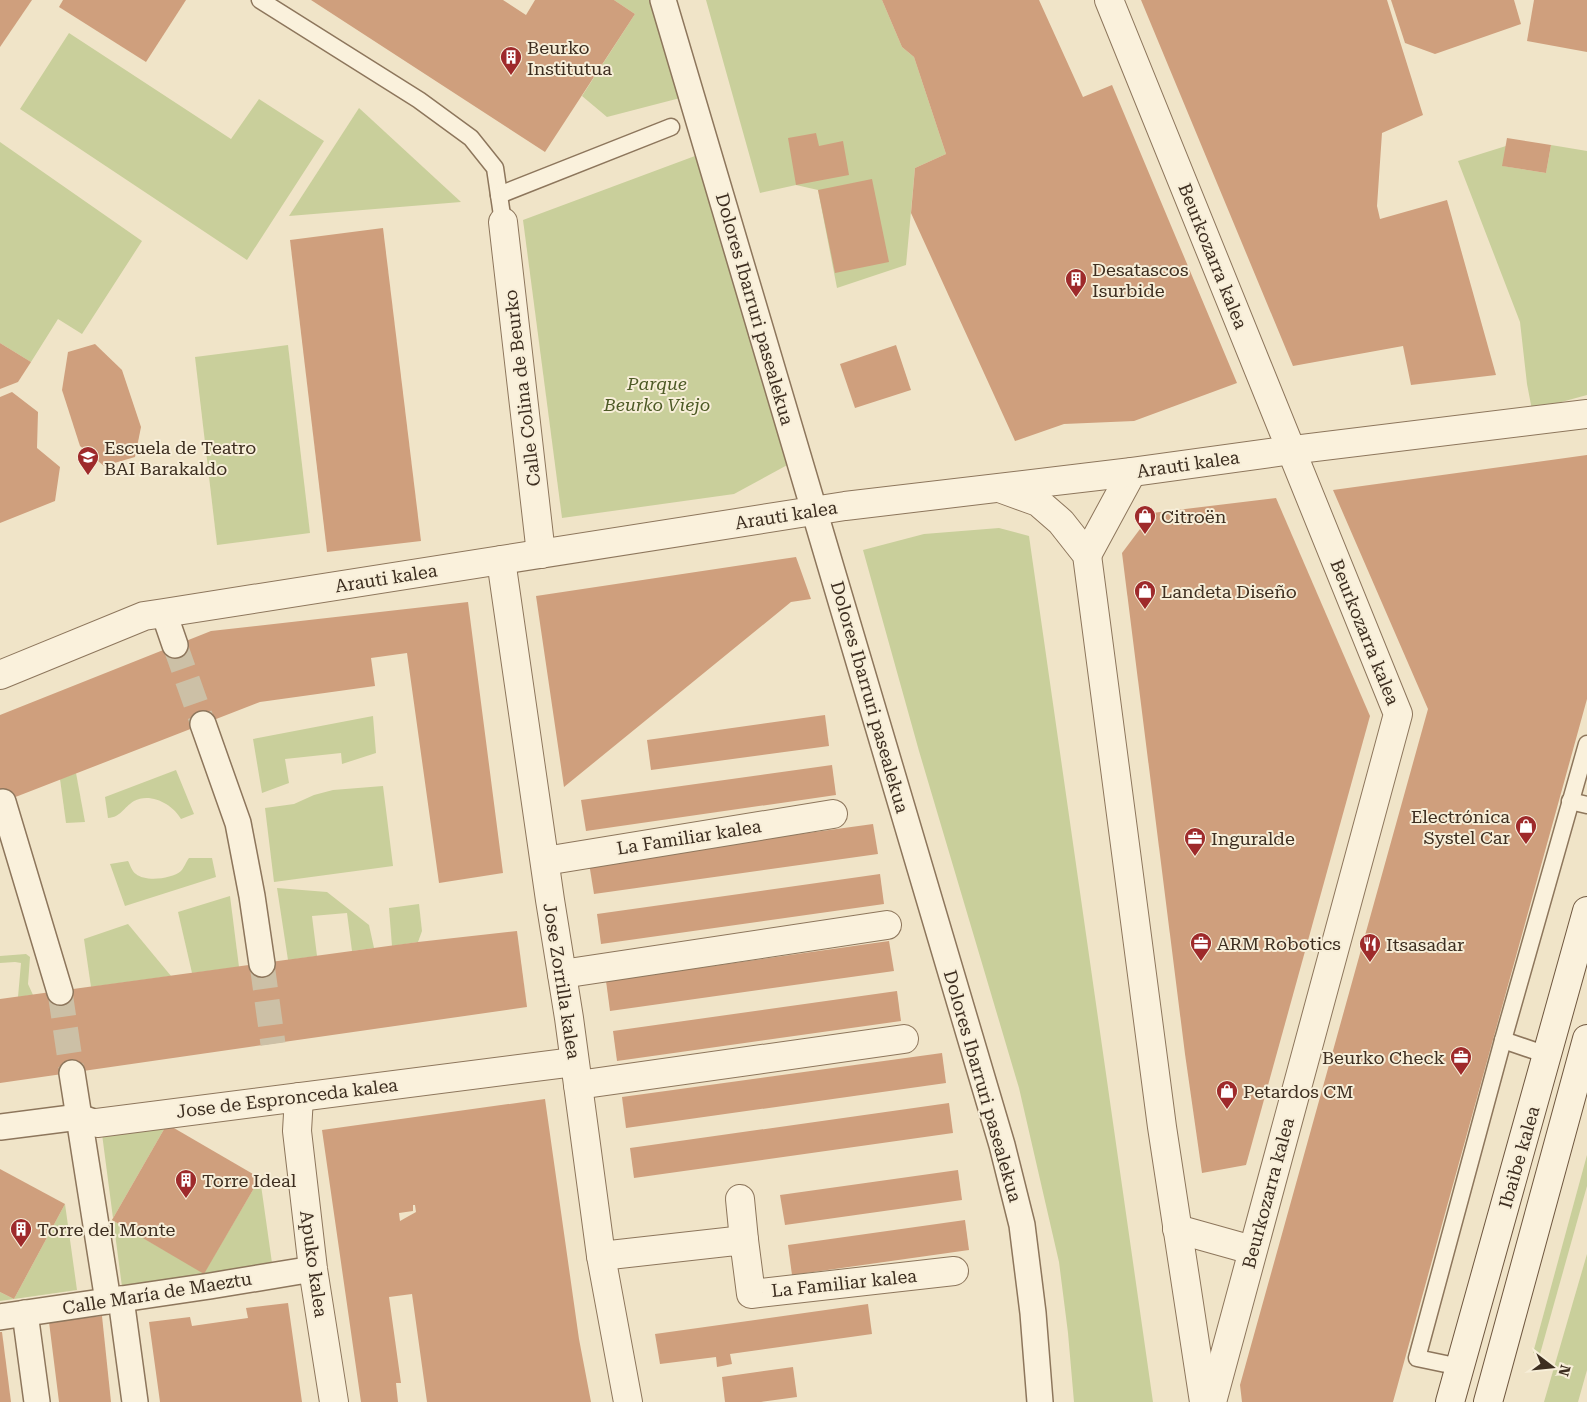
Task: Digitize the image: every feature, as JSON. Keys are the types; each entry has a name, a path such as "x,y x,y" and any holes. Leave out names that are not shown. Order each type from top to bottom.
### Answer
{"street":[{"name":"Dolores Ibarruri pasealekua","path":"663,0 1007,1163 1022,1225 1033,1313 1040,1402"},
{"name":"Beurkozarra kalea","path":"1109,0 1398,714 1212,1402"},
{"name":"Calle Colina de Beurko","path":"503,222 542,554"},
{"name":"Arauti kalea","path":"0,675 144,616 814,511 1132,472 1292,450 1586,415"},
{"path":"1087,555 1132,472"},
{"path":"998,488 1038,502 1062,522 1087,555 1160,1117 1204,1402"},
{"name":"Jose Zorrilla kalea","path":"500,560 562,974 601,1256 628,1402"},
{"path":"164,613 175,646"},
{"path":"204,724 238,823 252,896 262,964"},
{"path":"3,802 60,992"},
{"name":"La Familiar kalea","path":"545,861 834,814"},
{"name":"Ibaibe kalea","path":"1450,1402 1587,911"},
{"path":"562,974 887,925"},
{"path":"576,1073 904,1039"},
{"name":"Ibaibe kalea","path":"1488,1402 1587,1039"},
{"path":"72,1073 88,1120 115,1300 135,1402"},
{"name":"Jose de Espronceda kalea","path":"0,1127 88,1120 300,1096 576,1073"},
{"name":"Apuko kalea","path":"300,1096 297,1131 313,1269 334,1402"},
{"path":"601,1256 744,1240 740,1199"},
{"path":"1177,1228 1252,1250"},
{"name":"La Familiar kalea","path":"744,1240 752,1294 954,1271"},
{"name":"Calle María de Maeztu","path":"0,1317 313,1269"},
{"path":"25,1313 37,1402"}],"lane":[{"path":"260,0 419,100 472,138 495,168 503,222"},
{"path":"499,195 671,127"},
{"path":"1460,1367 1416,1358 1503,1040 1587,744"},
{"path":"1570,802 1587,805"},
{"path":"1503,1040 1547,1055"}],"green space":[{"path":"614,0 655,0 684,97 607,117 582,96 635,14"},
{"path":"706,0 882,0 902,47 914,57 946,154 915,168 906,265 837,288 818,190 796,185 760,193"},
{"path":"69,33 231,139 259,99 324,141 247,260 20,109"},
{"path":"359,108 461,202 289,216"},
{"path":"0,142 142,241 82,334 58,319 31,362 0,343"},
{"path":"1551,145 1587,151 1587,395 1532,410 1520,322 1458,161 1506,146 1503,166 1546,173"},
{"name":"Parque Beurko Viejo","path":"703,153 791,463 734,494 562,518 523,220"},
{"path":"288,345 310,533 217,545 195,357"},
{"path":"999,528 1029,536 1153,1402 1074,1402 1059,1262 1019,1088 919,751 863,550 924,534"},
{"path":"373,716 376,753 342,764 341,753 285,759 289,783 262,793 253,739"},
{"path":"176,770 194,814 181,819 167,804 147,798 134,801 119,814 108,818 105,797"},
{"path":"76,773 85,822 66,823 60,779"},
{"path":"383,786 393,866 274,882 265,808 294,804 314,795 333,790"},
{"path":"189,858 212,858 216,877 125,906 110,864 128,861 133,872 146,878 158,879 177,874"},
{"path":"277,888 327,892 369,925 374,948 352,951 347,913 312,916 317,956 288,960"},
{"path":"230,896 239,967 192,973 178,912"},
{"path":"419,904 422,931 418,942 392,946 389,908"},
{"path":"128,924 171,976 91,987 84,939"},
{"path":"26,954 30,957 28,984 33,995 18,997 21,963 0,963 0,956"},
{"path":"167,1124 113,1218 102,1134"},
{"path":"1587,1155 1587,1186 1540,1354 1533,1353"},
{"path":"260,1178 272,1263 122,1287 113,1221 204,1273"},
{"path":"65,1204 77,1290 14,1299"},
{"path":"1587,1254 1587,1370 1578,1402 1544,1402"},
{"path":"0,1292 14,1299 0,1301"}],"building":[{"path":"0,0 32,0 0,47"},
{"path":"63,0 186,0 146,62 59,7"},
{"name":"Beurko Institutua","path":"311,0 503,0 526,15 535,0 614,0 635,14 545,152"},
{"name":"Desatascos Isurbide","path":"882,0 1039,0 1083,97 1112,85 1237,383 1134,421 1064,424 1015,441 911,213 915,168 946,154 914,57 902,47"},
{"path":"1141,0 1387,0 1423,115 1382,133 1377,206 1380,219 1447,200 1496,375 1411,385 1403,346 1293,366"},
{"path":"1391,0 1514,0 1521,24 1435,54 1405,43"},
{"path":"1534,0 1587,0 1587,52 1527,41"},
{"path":"816,133 819,146 843,141 849,175 796,185 788,138"},
{"path":"1507,138 1551,145 1546,173 1502,166"},
{"path":"872,179 889,262 835,273 818,190"},
{"path":"383,228 421,541 327,552 290,240"},
{"path":"0,343 31,362 18,382 0,389"},
{"path":"95,344 122,370 141,427 135,457 104,466 80,446 62,390 68,352"},
{"path":"896,345 911,390 855,408 840,364"},
{"path":"12,392 38,412 37,448 60,467 55,501 0,523 0,397"},
{"path":"1587,455 1587,699 1393,1402 1242,1402 1240,1385 1428,709 1333,490"},
{"path":"1276,498 1370,716 1246,1165 1202,1173 1185,1054 1122,553 1152,513"},
{"path":"796,557 811,599 791,602 564,787 536,596"},
{"path":"468,602 503,873 439,883 407,653 371,658 375,686 260,702 0,803 0,715 211,631"},
{"path":"825,715 829,746 651,770 647,740"},
{"path":"832,765 836,795 586,831 581,800"},
{"path":"873,824 878,854 594,894 589,863"},
{"path":"880,874 884,904 601,944 597,914"},
{"path":"517,931 527,1007 0,1083 0,999 418,942"},
{"path":"889,941 894,971 610,1011 606,981"},
{"path":"897,991 901,1021 617,1061 613,1031"},
{"path":"942,1053 946,1083 626,1128 622,1097"},
{"path":"545,1099 579,1339 591,1402 427,1402 412,1294 389,1297 401,1383 396,1383 398,1402 361,1402 322,1130","holes":["413,1205 415,1205 416,1212 400,1221 399,1213 413,1211"]},
{"path":"949,1103 953,1133 634,1178 630,1148"},
{"name":"Torre Ideal","path":"167,1124 260,1178 204,1274 112,1220"},
{"name":"Torre del Monte","path":"0,1169 65,1204 14,1299 0,1292"},
{"path":"958,1170 962,1200 785,1225 780,1195"},
{"path":"965,1220 969,1250 792,1275 788,1245"},
{"path":"288,1303 302,1402 160,1402 149,1322 190,1317 192,1326 248,1318 246,1308"},
{"path":"868,1304 872,1334 730,1354 732,1364 717,1367 716,1357 660,1364 655,1334"},
{"path":"102,1316 111,1402 59,1402 49,1322"},
{"path":"0,1332 2,1332 11,1402 0,1402"},
{"path":"793,1367 797,1397 761,1402 725,1402 722,1377"}],"tunnel":[{"path":"175,645 203,724"},
{"path":"262,964 273,1044"},
{"path":"60,992 72,1073"}],"place":[{"name":"Beurko Institutua","path":"511,76"},
{"name":"Desatascos Isurbide","path":"1076,298"},
{"name":"Escuela de Teatro BAI Barakaldo","path":"88,476"},
{"name":"Citroën","path":"1145,535"},
{"name":"Landeta Diseño","path":"1145,610"},
{"name":"Electrónica Systel Car","path":"1526,845"},
{"name":"Inguralde","path":"1195,857"},
{"name":"ARM Robotics","path":"1201,962"},
{"name":"Itsasadar","path":"1370,963"},
{"name":"Beurko Check","path":"1461,1076"},
{"name":"Petardos CM","path":"1227,1110"},
{"name":"Torre Ideal","path":"186,1199"},
{"name":"Torre del Monte","path":"21,1248"}]}
